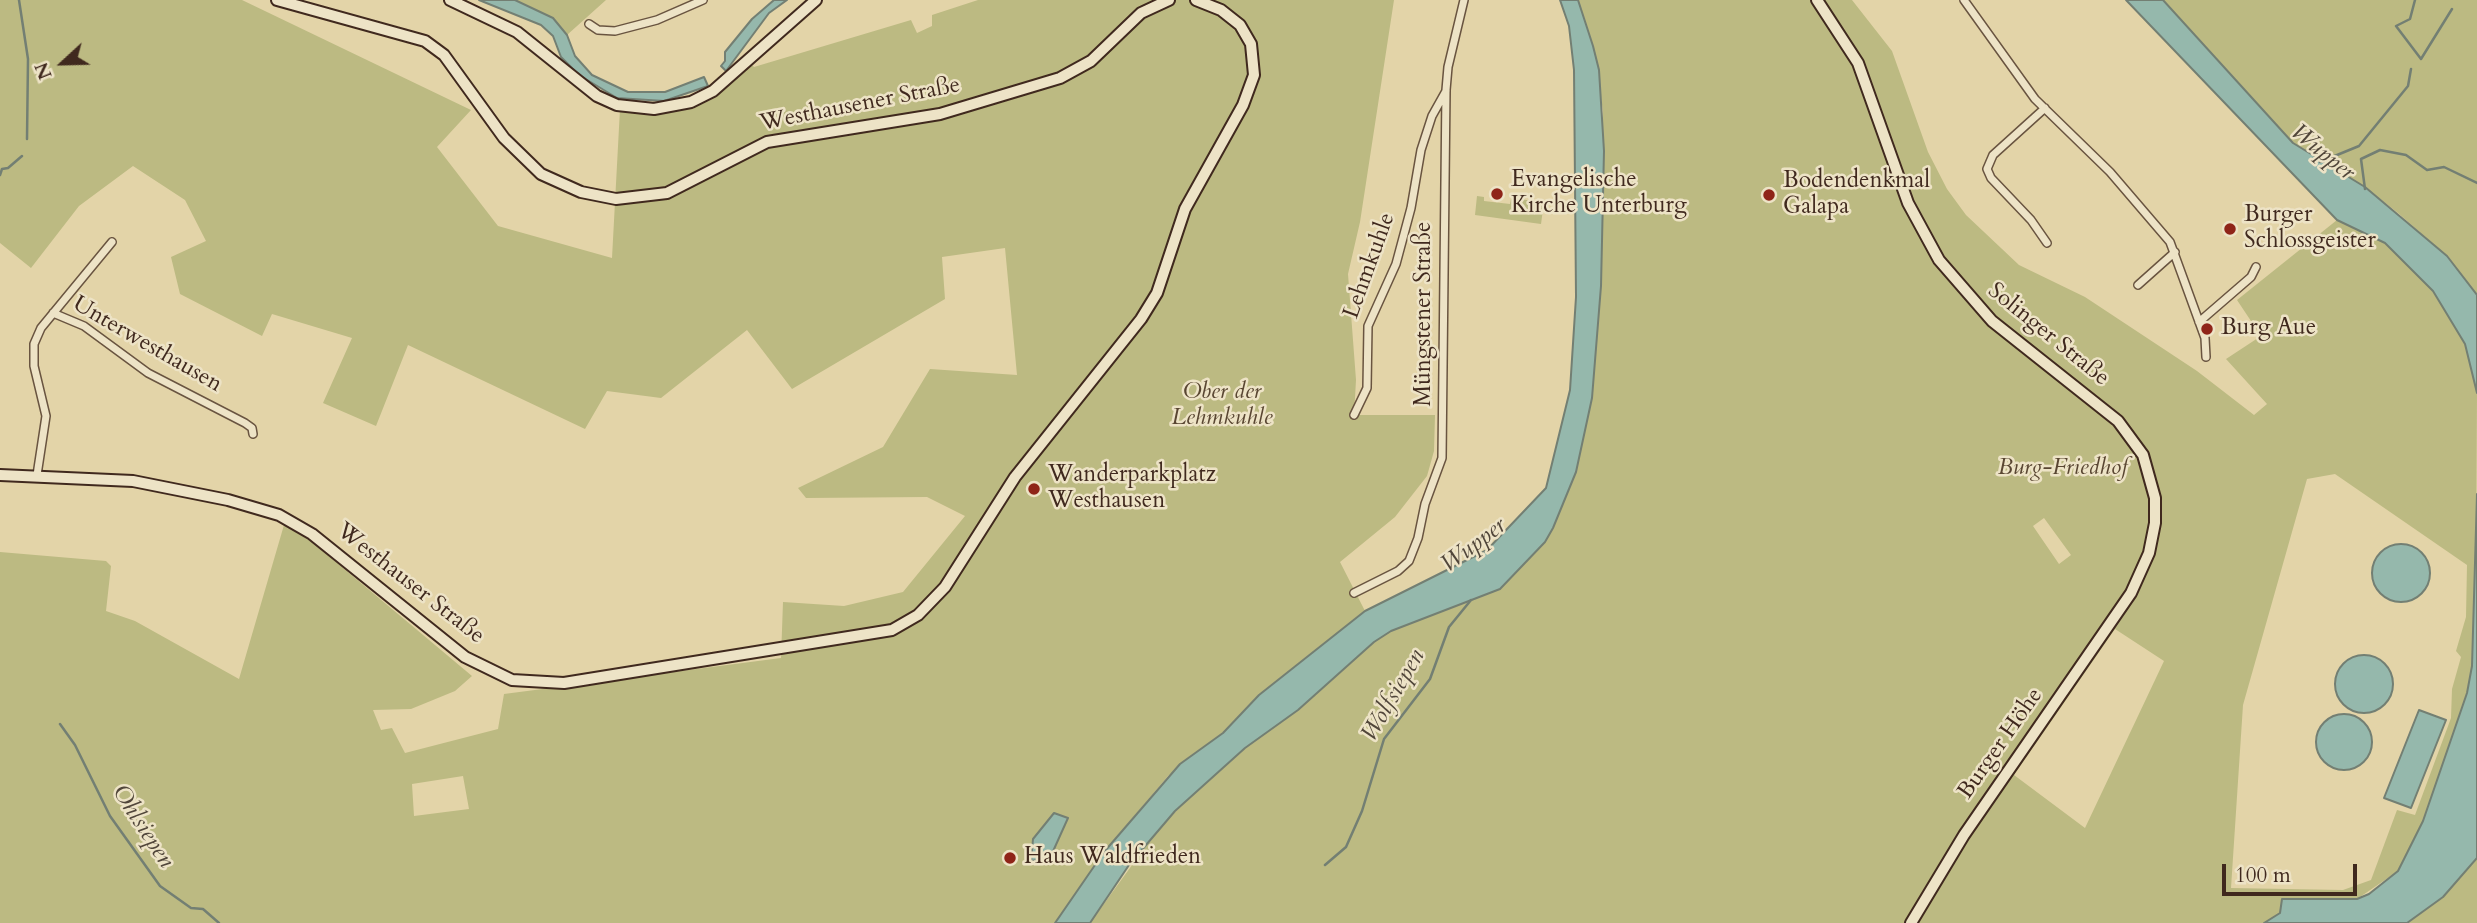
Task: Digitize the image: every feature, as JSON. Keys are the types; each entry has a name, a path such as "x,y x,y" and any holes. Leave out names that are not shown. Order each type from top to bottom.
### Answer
{"main road":[{"name":"Westhausener Straße","path":"277,0 425,41 444,55 504,138 541,174 581,192 616,199 667,192 767,142 940,114 1060,78 1091,61 1141,13 1169,0"},
{"path":"450,0 517,32 597,96 617,104 653,109 683,104 713,91 816,0"},
{"name":"Westhauser Straße","path":"0,475 133,481 233,501 279,515 312,534 464,657 512,680 564,683 892,630 918,615 945,587 1015,477 1141,319 1161,282 1190,199 1249,92 1254,56 1244,31 1222,10 1195,0"},
{"name":"Solinger Straße","path":"1817,0 1858,63 1908,203 1948,273 2003,332 2112,415 2143,455 2154,491 2155,523 2147,561 2131,593"},
{"name":"Burger Höhe","path":"1911,923 1947,861 2131,593"}],"street":[{"path":"589,24 598,30 615,31 643,25 703,0"},
{"name":"Müngstener Straße","path":"1354,593 1398,572 1409,561 1418,538 1425,503 1442,458 1446,90 1448,66 1464,0"},
{"path":"1964,0 2018,78 2110,172 2163,232 2175,252 2199,322 2206,357"},
{"name":"Lehmkuhle","path":"1354,415 1367,388 1368,326 1396,264 1421,149 1437,105 1446,90"},
{"path":"2045,108 1993,155 1987,169 1991,178 2031,220 2047,243"},
{"name":"Unterwesthausen","path":"37,475 46,416 34,366 34,344 41,328 111,242"},
{"path":"2138,285 2175,252"},
{"path":"2199,322 2251,277 2256,267"},
{"name":"Unterwesthausen","path":"53,313 84,326 148,373 245,423 252,428 253,434"}],"green space":[{"name":"Ober der Lehmkuhle","path":"0,0 242,0 471,110 437,147 498,226 612,258 620,109 662,114 692,107 715,95 751,64 754,67 911,20 917,33 932,26 932,15 978,0 1394,0 1360,222 1348,274 1356,380 1354,415 1435,415 1434,451 1427,476 1395,517 1340,562 1365,611 1259,695 1223,733 1168,776 1104,852 1055,923 0,923 0,552 106,561 111,566 106,611 135,621 239,679 284,525 312,542 472,676 455,691 411,709 373,710 381,730 392,728 405,753 498,729 504,694 781,658 783,602 844,606 903,592 965,516 927,497 806,498 798,488 883,447 930,369 1017,375 1005,248 942,257 945,299 792,389 747,330 661,398 607,391 585,429 408,345 376,426 323,403 352,338 272,314 262,336 180,294 171,257 206,241 185,200 133,166 79,206 31,268 0,243","holes":["463,776 469,809 414,816 412,784"]},
{"path":"515,0 606,0 567,35 553,18"},
{"name":"Burg-Friedhof","path":"1578,0 1852,0 1892,51 1928,152 1947,189 1966,215 2019,265 2085,297 2197,371 2254,415 2267,404 2226,359 2261,336 2237,300 2337,220 2385,243 2433,291 2465,344 2477,393 2472,666 2467,693 2442,769 2423,821 2398,871 2357,899 2332,900 2280,913 2264,923 1090,923 1159,828 1216,772 1271,727 1298,710 1374,642 1391,631 1500,589 1545,542 1576,472 1592,398 1601,286 1603,111 1593,46","holes":["2335,474 2467,565 2466,617 2456,651 2461,657 2452,689 2451,718 2415,815 2397,810 2371,880 2343,890 2231,888 2243,705 2307,479","2044,518 2071,555 2059,564 2033,526","2115,629 2164,661 2085,828 2014,775"]},
{"path":"2163,0 2477,0 2477,295 2447,256 2398,213 2365,187 2293,143"},
{"path":"1477,196 1484,197 1484,201 1510,204 1511,199 1544,202 1541,224 1475,215"},
{"path":"2477,858 2477,923 2407,923 2443,897"}],"water":[{"path":"479,0 515,0 553,18 567,35 575,56 592,75 628,92 665,92 704,77 708,86 664,101 617,98 579,75 561,57 553,36 541,25"},
{"path":"774,0 787,0 769,13 726,71 721,66 725,61 725,52 752,19"},
{"path":"1560,0 1578,0 1593,46 1599,70 1604,151 1601,286 1592,398 1576,472 1553,528 1545,542 1500,589 1391,631 1374,642 1298,710 1245,748 1175,811 1129,865 1090,923 1055,923 1104,852 1180,764 1223,733 1259,695 1365,611 1487,550 1546,488 1570,390 1576,297 1574,70 1569,26"},
{"path":"2126,0 2163,0 2293,143 2365,187 2447,256 2477,295 2477,393 2465,344 2433,291 2385,243 2337,220"},
{"path":"2477,494 2477,858 2443,897 2407,923 2264,923 2280,913 2282,899 2357,899 2369,894 2398,871 2423,821 2467,693 2472,666"},
{"path":"2401,544 2412,546 2425,557 2430,573 2428,584 2417,597 2401,602 2390,600 2377,589 2372,573 2374,562 2385,549"},
{"path":"2364,655 2380,660 2388,668 2393,684 2388,700 2380,708 2364,713 2348,708 2340,700 2335,684 2340,668 2348,660"},
{"path":"2419,710 2446,720 2411,808 2384,798"},
{"path":"2338,714 2350,714 2360,718 2368,726 2372,742 2368,758 2360,766 2350,770 2338,770 2328,766 2320,758 2316,748 2316,736 2320,726 2328,718"},
{"path":"1054,813 1068,818 1050,858 1031,861 1033,839"}],"waterway":[{"path":"19,0 28,59 27,139"},
{"path":"2415,0 2410,19 2396,26 2421,59 2452,9"},
{"name":"Wupper","path":"2320,162 2359,146 2408,86 2411,69"},
{"name":"Wupper","path":"2365,189 2361,159 2380,150 2406,155 2427,170 2444,167 2477,183"},
{"path":"0,175 2,169 8,168 22,156"},
{"name":"Wolfsiepen","path":"1325,865 1346,847 1362,811 1384,739 1430,679 1449,627 1471,600"},
{"name":"Ohlsiepen","path":"60,724 75,745 110,816 160,886 191,908 203,909 219,923"}],"place":[{"name":"Evangelische Kirche Unterburg","path":"1497,194"},
{"name":"Bodendenkmal Galapa","path":"1769,195"},
{"name":"Burger Schlossgeister","path":"2230,229"},
{"name":"Burg Aue","path":"2207,329"},
{"name":"Wanderparkplatz Westhausen","path":"1034,489"},
{"name":"Haus Waldfrieden","path":"1010,858"}]}
